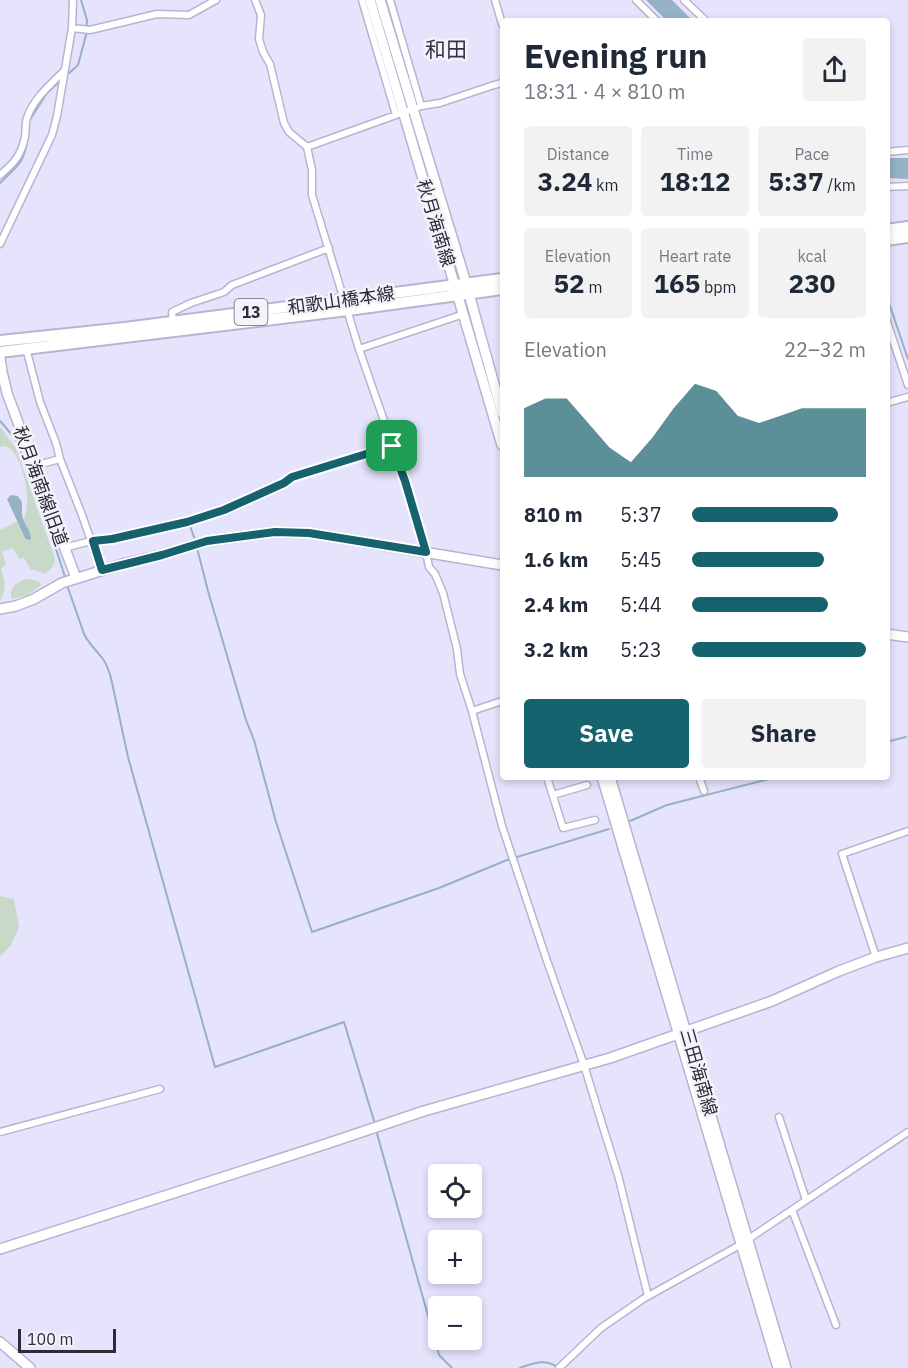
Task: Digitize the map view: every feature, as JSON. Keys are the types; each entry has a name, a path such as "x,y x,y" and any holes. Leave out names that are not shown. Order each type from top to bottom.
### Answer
{"main road":[{"name":"秋月海南線","path":"370,0 408,111 461,289 500,407"},
{"name":"秋月海南線","path":"380,0 408,111"},
{"path":"890,229 908,227"},
{"path":"890,239 908,237"},
{"name":"和歌山橋本線","path":"0,352 173,326 461,289 500,279"},
{"name":"秋月海南線","path":"461,289 464,314 500,438"},
{"name":"和歌山橋本線","path":"461,289 500,290"},
{"name":"和歌山橋本線","path":"0,341 173,326"},
{"name":"秋月海南線旧道","path":"0,358 8,393 64,548 70,581"},
{"path":"0,609 16,606 70,581 102,570 207,541 275,532 309,533 500,565"},
{"path":"890,635 908,637"},
{"name":"三田海南線","path":"603,780 682,1033"},
{"name":"三田海南線","path":"611,780 744,1242 777,1368"},
{"path":"0,1249 424,1111 610,1058 772,1001 876,957 908,948"},
{"name":"三田海南線","path":"744,1242 786,1368"},
{"path":"0,1342 30,1368"}],"street":[{"path":"0,244 52,135 72,28 73,0"},
{"path":"72,28 90,30 158,14 189,15 216,0"},
{"path":"255,0 261,15 259,39 270,64 284,123 289,132 307,147 312,170 312,195 359,349 405,481 429,567 435,574 443,593 457,649 460,674 502,826 584,1065 618,1175 648,1296"},
{"path":"362,0 408,111"},
{"path":"390,0 408,111"},
{"path":"495,0 500,18"},
{"path":"636,0 654,18"},
{"path":"684,0 701,18"},
{"path":"0,175 14,163 21,153 27,119 40,95 65,70"},
{"path":"307,147 408,111 500,84"},
{"path":"890,152 908,150"},
{"path":"890,188 908,186"},
{"path":"173,326 172,312 224,292 232,285 329,248"},
{"path":"359,349 464,314"},
{"path":"890,331 908,385"},
{"path":"26,348 40,402 102,570"},
{"path":"890,402 908,397"},
{"path":"64,548 187,522 224,510 284,483 292,477 392,446"},
{"path":"34,466 60,459"},
{"path":"472,711 500,702"},
{"path":"548,780 563,828 595,820"},
{"path":"700,780 704,791"},
{"path":"553,795 587,785"},
{"path":"876,957 842,854 908,831"},
{"path":"0,1132 160,1089"},
{"path":"780,1117 806,1200"},
{"path":"559,1368 601,1328 648,1296 744,1242 908,1132"},
{"path":"792,1210 836,1325"}],"green space":[{"path":"0,427 16,448 55,559 52,568 44,574 31,570 24,558 19,559 13,548 2,552 6,564 1,569 5,585 0,601 0,530 24,518 27,492 19,461 9,448 0,447"},
{"path":"36,580 41,585 28,595 12,599 12,588 20,581"},
{"path":"0,896 14,899 19,927 11,945 0,957"}],"water":[{"path":"646,0 672,0 690,18 664,18"},
{"path":"890,158 908,158 908,179 890,178"},
{"path":"11,495 18,496 21,501 23,518 31,539 25,538 7,499"}],"waterway":[{"path":"67,75 78,65 86,35 87,20 81,0"},
{"path":"29,121 47,93 60,81"},
{"path":"0,183 21,161 27,141"},
{"path":"890,306 908,359"},
{"path":"0,421 18,443 66,580"},
{"path":"189,523 195,540"},
{"path":"197,548 276,822 312,932 439,888 507,860 609,829"},
{"path":"67,585 84,634 103,659 110,675 128,757 215,1067 344,1022 375,1124"},
{"path":"890,741 906,737"},
{"path":"630,821 667,805 765,780"},
{"path":"376,1130 439,1355 452,1368"},
{"path":"520,1368 544,1362 559,1368"}],"district":[{"name":"和田","path":"446,49"}],"route":[{"path":"392,446 426,552 309,533 275,532 207,541 102,570 93,541 112,539 187,522 224,510 284,483 292,477 392,446"}]}
